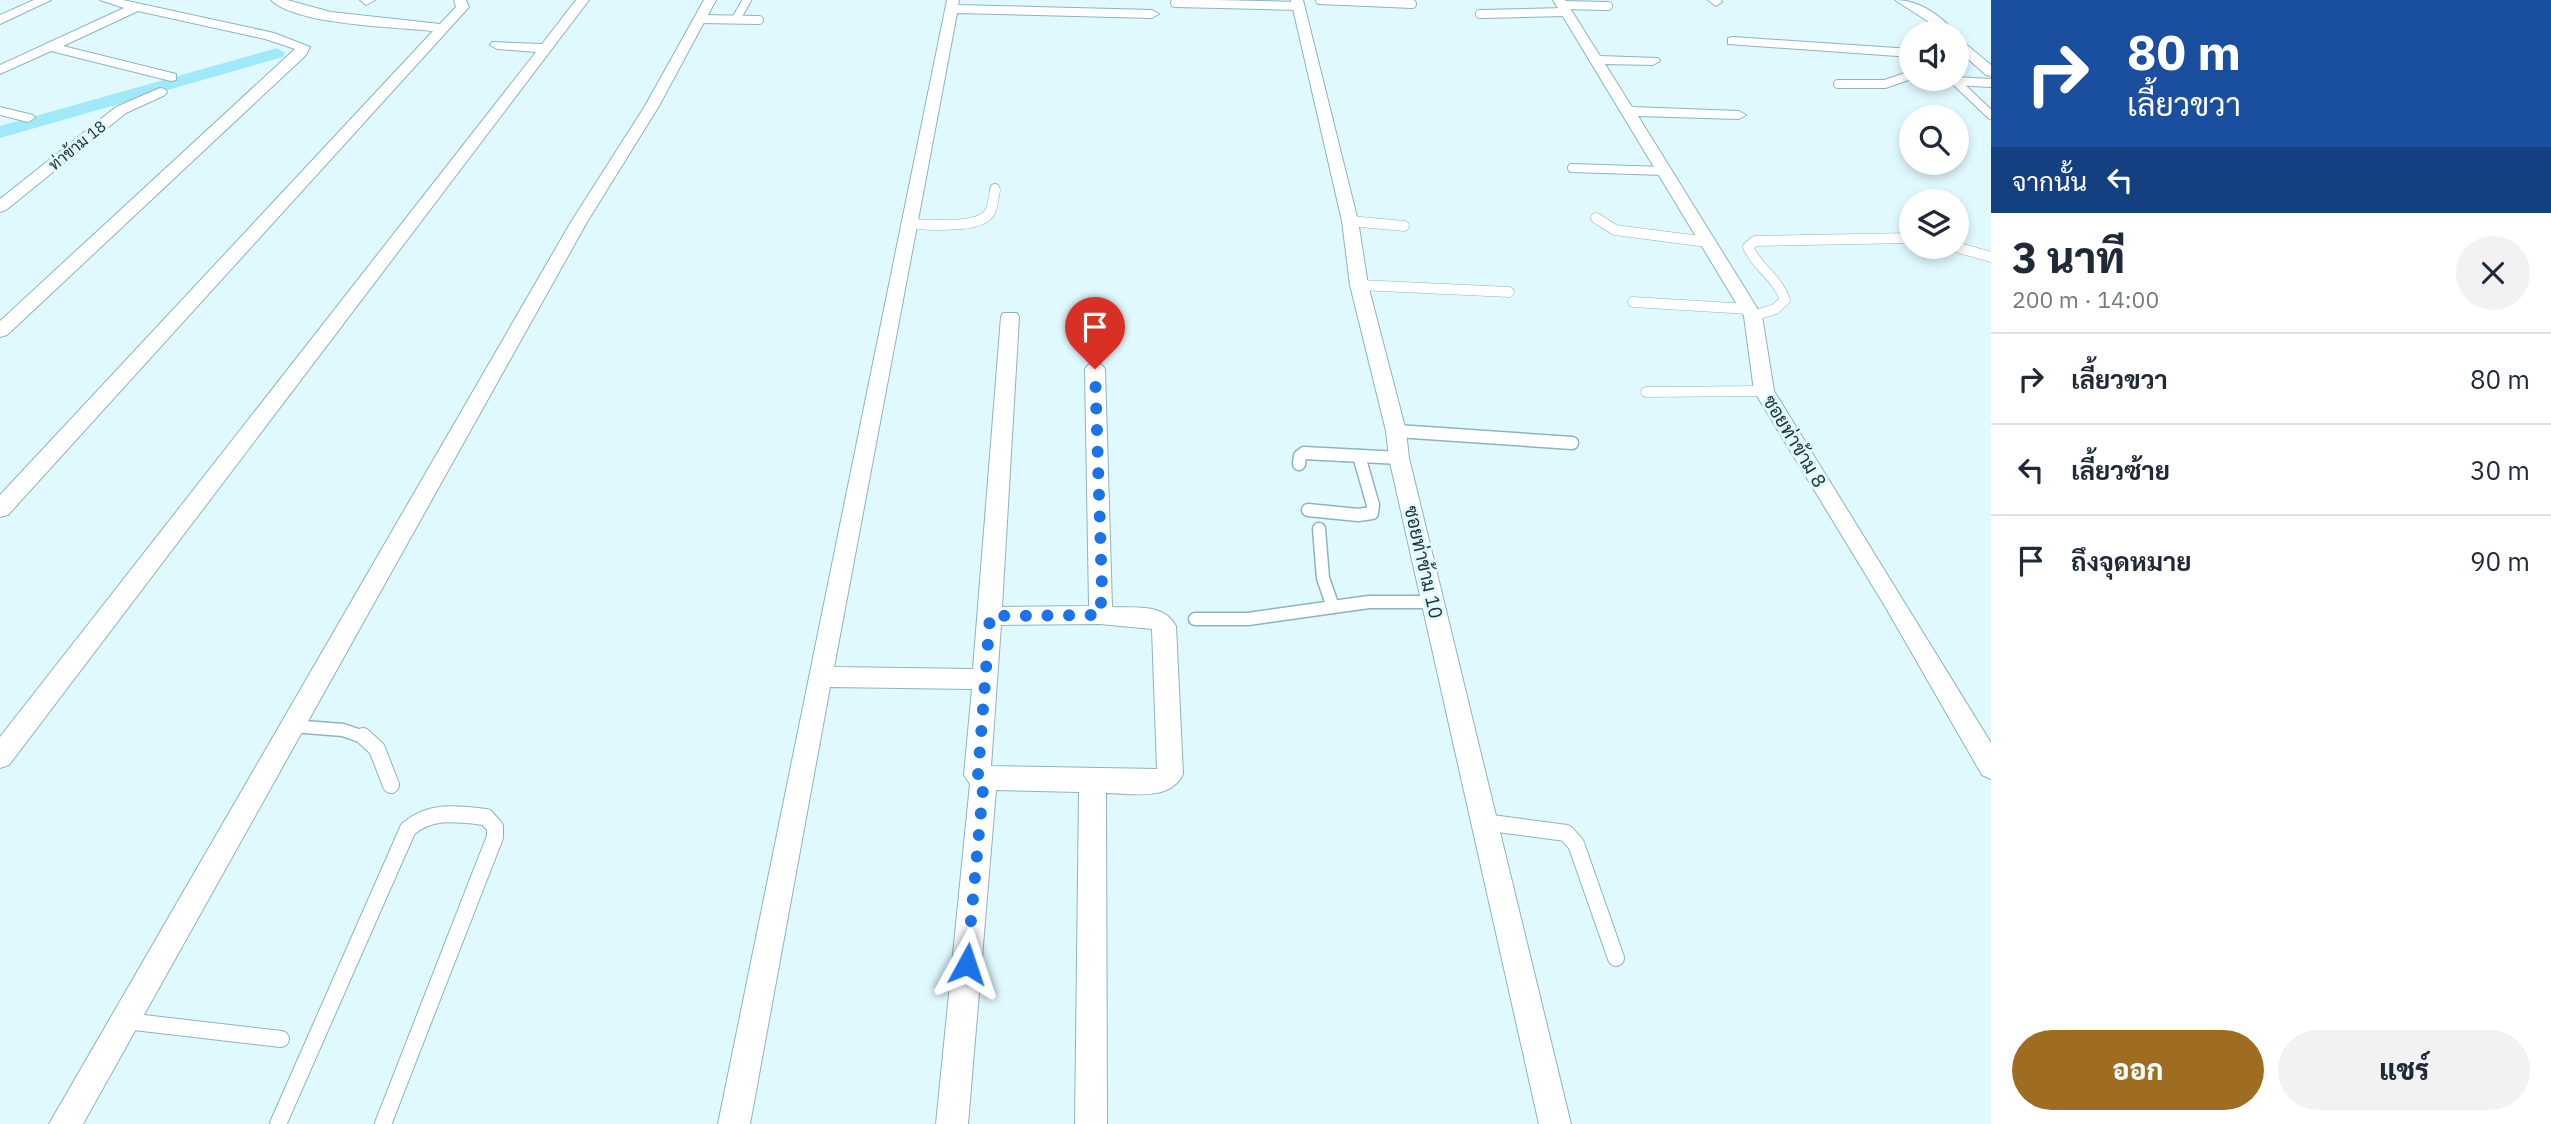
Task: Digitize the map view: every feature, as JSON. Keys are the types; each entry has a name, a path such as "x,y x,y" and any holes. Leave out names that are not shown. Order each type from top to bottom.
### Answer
{"street":[{"path":"0,20 45,0"},
{"path":"0,331 281,71 303,47 270,36 106,0"},
{"path":"276,0 338,17 443,27"},
{"path":"0,509 463,7 460,0"},
{"path":"0,757 583,0"},
{"path":"1901,0 1936,21"},
{"name":"ซอยท่าข้าม 10","path":"1297,3 1350,221 1359,285 1396,431 1399,458 1555,1124"},
{"path":"734,1124 890,313 910,224 919,159 952,4 1152,14"},
{"name":"ซอยท่าข้าม 8","path":"1562,5 1751,312 1764,391 1895,603 1991,767"},
{"path":"0,71 136,7"},
{"path":"65,1124 572,234 652,106 705,9"},
{"path":"1733,41 1899,52"},
{"path":"497,45 545,48"},
{"path":"50,47 171,77"},
{"path":"1969,51 1991,72"},
{"path":"1595,60 1653,61"},
{"name":"ท่าข้าม 18","path":"0,207 121,110 160,92"},
{"path":"0,111 28,118"},
{"path":"1625,111 1739,115"},
{"path":"990,616 1100,615 1157,619 1164,626 1170,774 1159,782 984,778 978,775 1010,317"},
{"path":"1095,369 1102,589 1100,615"},
{"path":"821,677 985,679"},
{"path":"952,1124 984,778"},
{"path":"1091,1124 1093,779"}],"lane":[{"path":"736,19 747,0"},
{"path":"1320,0 1412,4"},
{"path":"1175,3 1297,3"},
{"path":"1480,14 1562,5 1608,6"},
{"path":"705,9 736,19 759,20"},
{"path":"1838,84 1885,84 1899,79"},
{"path":"1969,81 1991,83"},
{"path":"1966,91 1991,115"},
{"path":"1572,168 1663,172"},
{"path":"910,224 976,222 991,211 995,188"},
{"path":"1596,218 1615,230 1636,235 1707,242"},
{"path":"1350,221 1404,226"},
{"path":"1633,302 1751,312 1773,311 1785,300 1777,280 1750,254 1748,247 1755,241 1899,238"},
{"path":"1969,251 1991,257"},
{"path":"1359,285 1509,292"},
{"path":"1646,392 1764,391"},
{"path":"1396,431 1572,443"},
{"path":"1299,464 1300,456 1304,453 1399,458"},
{"path":"1308,510 1358,515 1372,513 1373,505 1359,456"},
{"path":"1319,528 1323,579 1333,607"},
{"path":"1195,619 1248,619 1369,602 1433,601"},
{"path":"292,726 356,731 376,744 386,763 391,785"},
{"path":"278,1124 408,829 417,819 430,813 486,817 495,827 495,837 383,1124"},
{"path":"1483,822 1566,833 1576,844 1616,958"},
{"path":"126,1021 282,1039"}],"waterway":[{"path":"0,132 277,53"}],"route":[{"path":"967,964 984,778 978,775 990,616 1100,615 1102,589 1095,369"}]}
